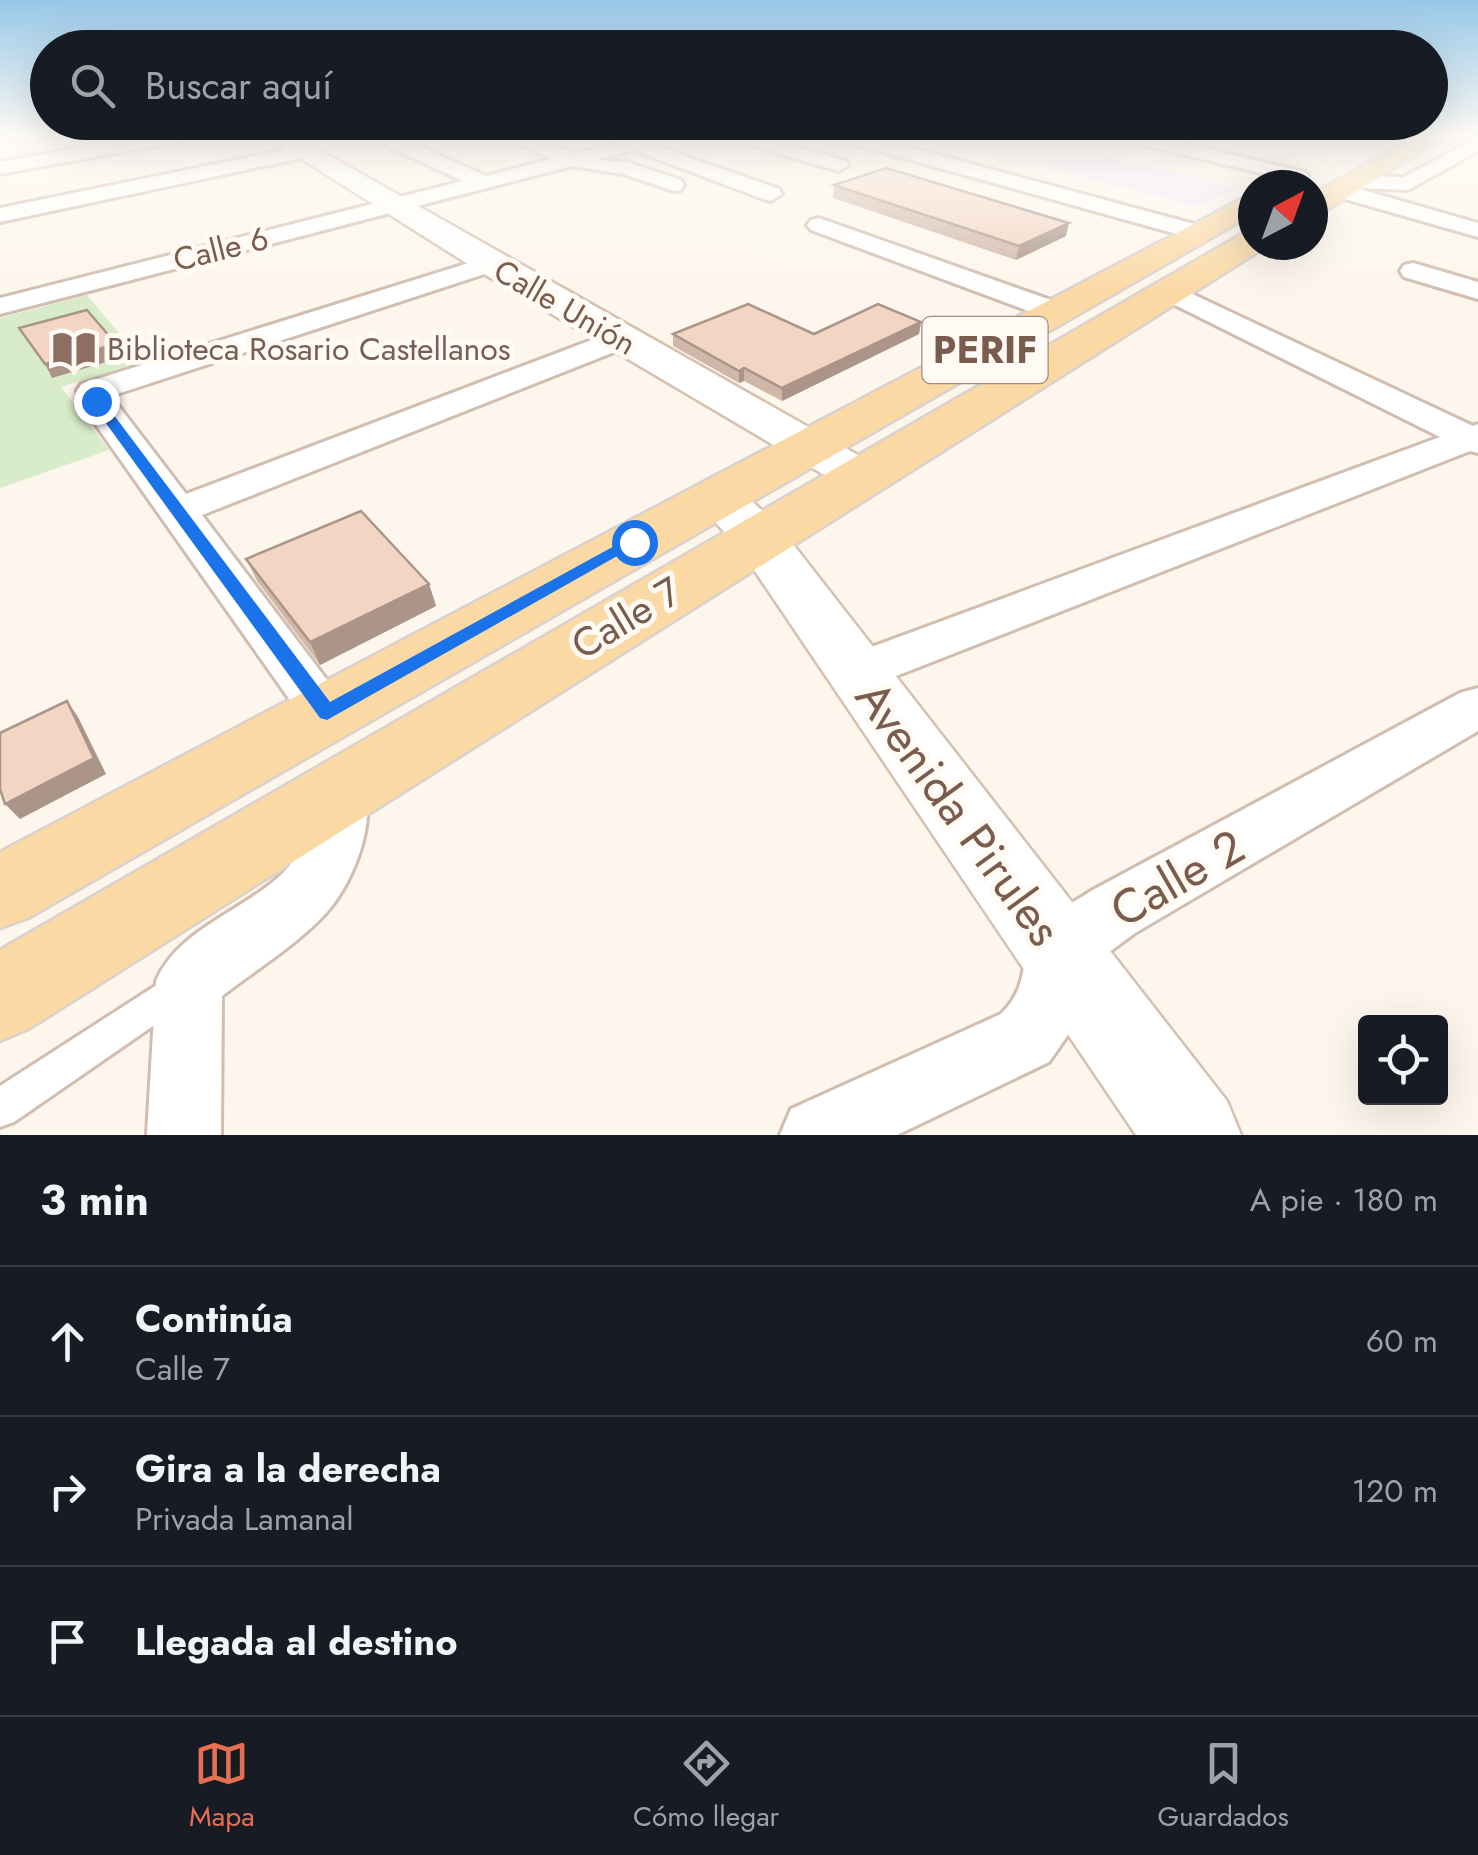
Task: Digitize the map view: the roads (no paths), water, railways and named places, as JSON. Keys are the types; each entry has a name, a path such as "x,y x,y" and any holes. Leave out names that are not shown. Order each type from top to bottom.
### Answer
{"main road":[{"name":"Calle 7","path":"2,884 327,712 738,517 860,476 1169,290 1226,237"},
{"name":"Calle 7","path":"6,995 341,792 738,517 807,448 1055,311 1226,237"}],"street":[{"path":"0,215 135,187"},
{"name":"Calle Unión","path":"362,187 860,476"},
{"name":"Calle 6","path":"0,306 464,187"},
{"path":"755,187 770,194"},
{"path":"1038,187 1226,237"},
{"path":"1350,187 1478,230"},
{"path":"1419,213 1463,202"},
{"path":"819,225 1055,311"},
{"path":"327,712 96,401 93,391 490,264"},
{"path":"1414,271 1478,291"},
{"path":"1169,290 1475,439"},
{"path":"178,512 622,339"},
{"path":"856,672 1475,439"},
{"name":"Avenida Pirules","path":"738,517 856,672 1193,1135"},
{"name":"Calle 2","path":"1059,950 1113,912 1478,706"},
{"path":"184,1135 189,981 306,892 335,844 341,792"},
{"path":"817,1135 1025,1038 1041,1024 1048,1009 1056,983 1059,950"}],"lane":[{"path":"0,1108 189,981"}],"place":[{"name":"Biblioteca Rosario Castellanos","path":"74,349"}]}
